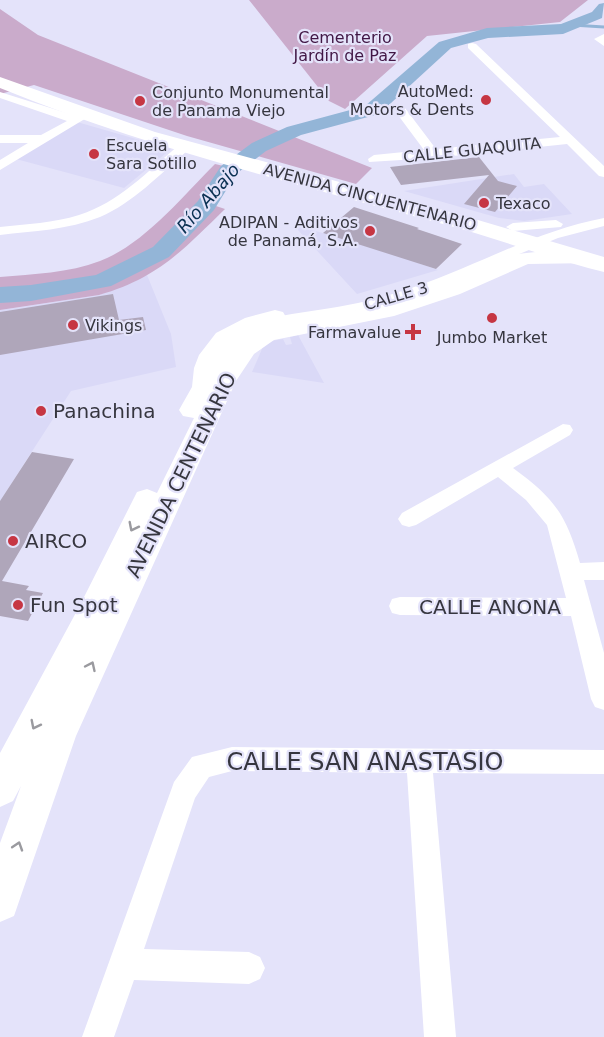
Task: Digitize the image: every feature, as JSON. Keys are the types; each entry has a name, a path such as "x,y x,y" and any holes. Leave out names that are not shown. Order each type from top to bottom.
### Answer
{"main road":[{"name":"AVENIDA CINCUENTENARIO","path":"0,74 220,155"},
{"name":"AVENIDA CINCUENTENARIO","path":"0,82 82,117 183,148 249,162 506,241 598,260"},
{"name":"AVENIDA CINCUENTENARIO","path":"506,241 565,242 598,260"},
{"name":"AVENIDA CENTENARIO","path":"0,902 57,736 224,380 246,349 260,338 282,331 349,319 452,289 506,241"},
{"name":"AVENIDA CENTENARIO","path":"0,789 205,385 205,369 212,351 220,342 248,324 341,301 368,298 426,280 506,241 555,256 598,260"}],"street":[{"path":"472,46 604,173"},
{"path":"1,95 82,117"},
{"path":"401,111 433,154"},
{"path":"0,166 82,117"},
{"path":"0,139 43,139"},
{"name":"CALLE GUAQUITA","path":"374,159 569,140"},
{"path":"0,231 71,221 95,214 118,201 183,148"},
{"path":"506,241 541,226 604,222"},
{"path":"565,242 604,222"},
{"name":"CALLE 3","path":"205,385 231,345 262,327 377,303 473,271 530,242 571,228 604,222"},
{"path":"409,519 563,430"},
{"path":"498,467 536,495 550,511 560,530 604,699"},
{"path":"571,572 604,571"},
{"name":"CALLE ANONA","path":"400,606 580,607"},
{"name":"CALLE SAN ANASTASIO","path":"98,1037 184,791 201,766 232,759 604,762"},
{"path":"419,761 440,1037"},
{"path":"124,964 249,968"}],"shaded area":[{"name":"Escuela Sara Sotillo","path":"77,122 171,149 124,188 16,159"},
{"path":"514,174 524,187 544,184 572,214 524,221 499,218 404,191"},
{"path":"299,226 438,270 357,294 297,229"},
{"path":"147,275 171,334 176,367 71,391 0,501 0,310 99,295"},
{"path":"298,335 324,383 252,372 265,342 283,339 286,345 292,344 290,337"}],"green space":[{"name":"Cementerio Jardín de Paz","path":"249,0 588,0 560,22 427,36 345,109 329,101"},
{"name":"Conjunto Monumental de Panama Viejo","path":"0,9 38,35 372,168 356,184 187,136 34,85 0,94"},
{"path":"215,164 241,170 213,205 225,209 182,250 154,271 120,288 99,295 0,310 0,277 76,268 116,254 147,232"}],"building":[{"path":"479,157 498,181 517,186 495,212 464,204 489,175 401,185 390,167"},
{"path":"354,207 462,244 436,269 323,233"},
{"name":"Vikings","path":"113,294 119,320 143,317 146,330 0,355 0,312"},
{"name":"AIRCO","path":"32,452 74,459 2,581 29,586 26,590 43,593 28,621 0,616 0,501"}],"waterway":[{"name":"Río Abajo","path":"0,295 31,293 102,281 161,252 206,205 228,170 259,147 294,131 372,110 445,45 487,33 563,29 597,15 604,7"},
{"path":"572,25 604,27"}],"place":[{"name":"AutoMed: Motors & Dents","path":"486,100"},
{"name":"Conjunto Monumental de Panama Viejo","path":"140,101"},
{"name":"Escuela Sara Sotillo","path":"94,154"},
{"name":"Texaco","path":"484,203"},
{"name":"ADIPAN - Aditivos de Panamá, S.A.","path":"370,231"},
{"name":"Jumbo Market","path":"492,318"},
{"name":"Vikings","path":"73,325"},
{"name":"Farmavalue","path":"413,332"},
{"name":"Panachina","path":"41,411"},
{"name":"AIRCO","path":"13,541"},
{"name":"Fun Spot","path":"18,605"}]}
